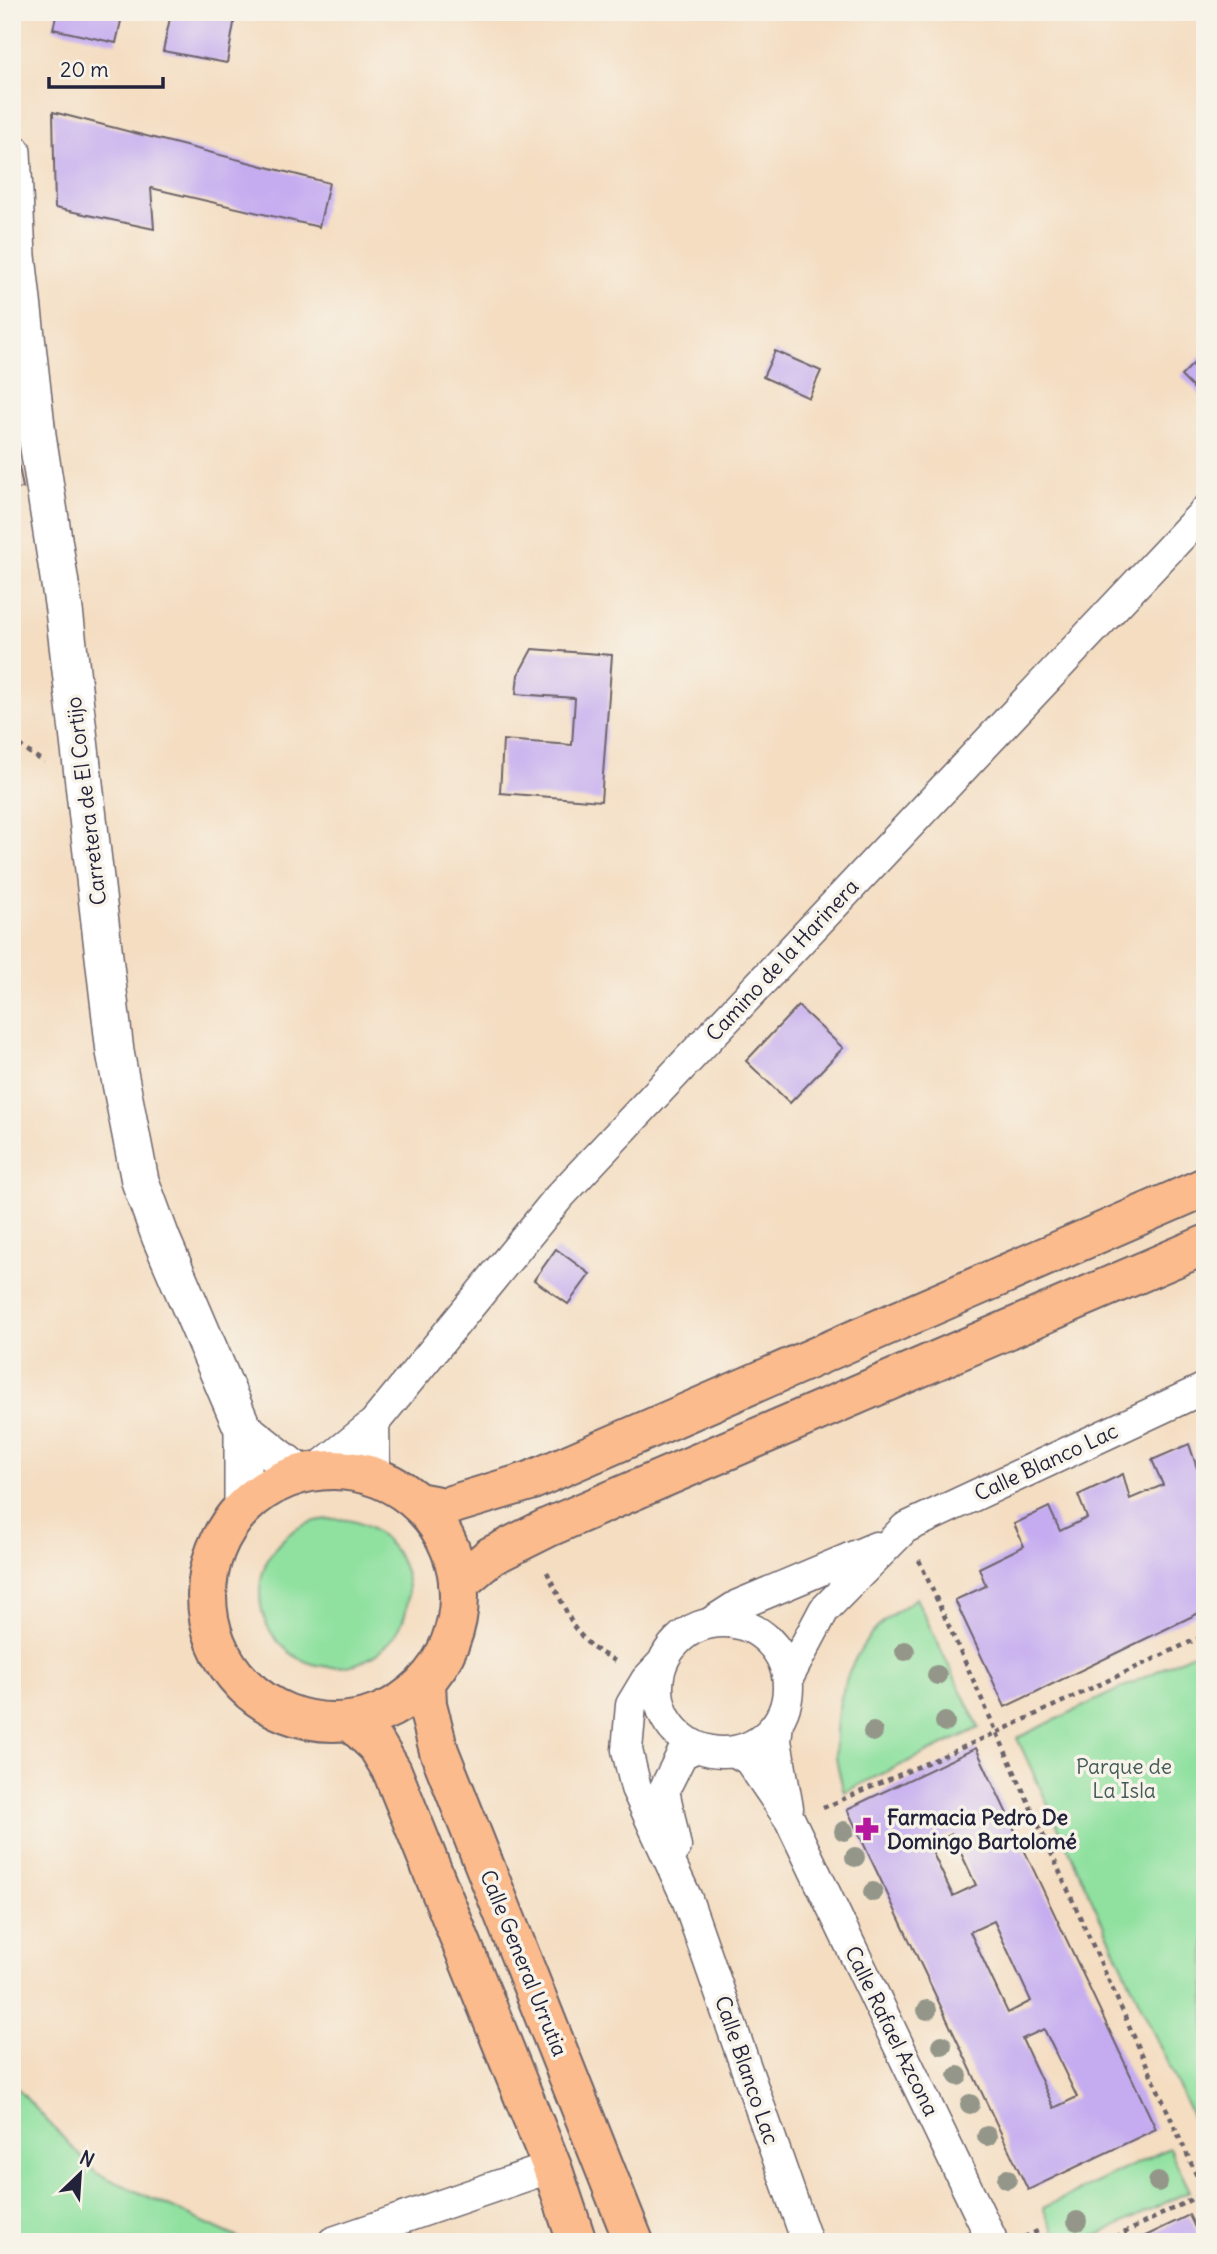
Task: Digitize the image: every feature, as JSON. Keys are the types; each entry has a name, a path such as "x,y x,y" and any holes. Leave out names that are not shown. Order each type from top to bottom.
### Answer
{"main road":[{"path":"418,1502 444,1507 530,1482 1205,1187"},
{"path":"458,1584 491,1556 549,1527 1205,1245"},
{"path":"346,1471 375,1477 390,1483 418,1502 446,1540 458,1584 459,1605 452,1636 439,1664 426,1681 410,1696 392,1707 351,1721 319,1721 288,1714 260,1699 237,1678 219,1652 209,1622 206,1591 211,1559 224,1531 243,1506 270,1486 308,1472 346,1471"},
{"name":"Calle General Urrutia","path":"426,1681 427,1704 439,1751 634,2242"},
{"path":"351,1721 377,1746 392,1771 552,2167 577,2242"}],"street":[{"name":"Carretera de El Cortijo","path":"12,152 17,256 37,435 64,610 115,1052 140,1181 161,1238 243,1429 243,1506"},
{"name":"Camino de la Harinera","path":"308,1472 374,1423 559,1197 1205,510"},
{"name":"Calle Blanco Lac","path":"710,1623 738,1605 897,1535 1205,1388"},
{"path":"374,1423 375,1477"},
{"name":"Carretera de El Cortijo","path":"243,1429 308,1472"},
{"name":"Calle Blanco Lac","path":"788,1678 824,1610 897,1535"},
{"path":"731,1622 752,1628 769,1641 782,1658 788,1678 785,1709 778,1723 767,1736 752,1746 734,1751 696,1747 682,1738 662,1712 658,1696 662,1663 673,1644 690,1630 710,1623 731,1622"},
{"name":"Calle Blanco Lac","path":"662,1663 646,1680 631,1704 626,1749 636,1788 687,1899 807,2242"},
{"name":"Calle Rafael Azcona","path":"778,1723 776,1741 790,1820"},
{"name":"Calle Blanco Lac","path":"687,1899 664,1790 682,1754 696,1747"},
{"name":"Calle Rafael Azcona","path":"734,1751 749,1760 790,1820 993,2242"},
{"path":"333,2242 552,2167"}],"path":[{"path":"897,1535 998,1732 1205,2193 1105,2242"},
{"path":"545,1568 574,1627 592,1647 618,1662 638,1692"},
{"path":"790,1820 838,1802 998,1732 1205,1635"},
{"path":"1012,2242 1038,2231 1043,2242"}],"green space":[{"path":"334,1519 362,1524 386,1541 403,1565 408,1593 403,1621 386,1645 362,1662 334,1667 306,1662 282,1645 265,1621 260,1593 265,1565 282,1541 306,1524"},
{"path":"916,1598 979,1728 844,1792 837,1760 837,1720 851,1668 869,1637 885,1620"},
{"name":"Parque de La Isla","path":"1205,1648 1205,2144 1017,1738"},
{"path":"12,2083 96,2173 247,2242 12,2242"},
{"path":"1169,2148 1190,2191 1083,2242 1059,2242 1043,2208"}],"building":[{"path":"57,12 123,12 116,43 53,29"},
{"path":"152,12 236,12 227,63 163,51 170,18"},
{"path":"53,112 329,183 319,227 151,188 154,229 55,208"},
{"path":"775,351 821,371 809,398 763,377"},
{"path":"1205,352 1205,400 1181,376"},
{"path":"12,430 23,488 12,490"},
{"path":"532,649 612,655 601,801 500,793 503,740 572,745 575,698 516,694 518,675"},
{"path":"798,1006 843,1048 790,1103 746,1061"},
{"path":"556,1249 590,1274 568,1304 534,1280"},
{"path":"1189,1444 1197,1468 1205,1465 1205,1610 1005,1707 955,1600 986,1586 979,1568 1024,1546 1014,1524 1049,1507 1060,1531 1087,1518 1078,1495 1123,1474 1130,1499 1163,1485 1152,1460"},
{"path":"976,1748 1156,2129 1028,2190 847,1809","holes":["952,1834 976,1885 953,1896 929,1845","994,1921 1031,2001 1008,2013 970,1932","1044,2029 1077,2097 1054,2108 1022,2039"]},
{"path":"1189,2215 1202,2242 1133,2242"}],"place":[{"name":"Farmacia Pedro De Domingo Bartolomé","path":"867,1829"}]}
